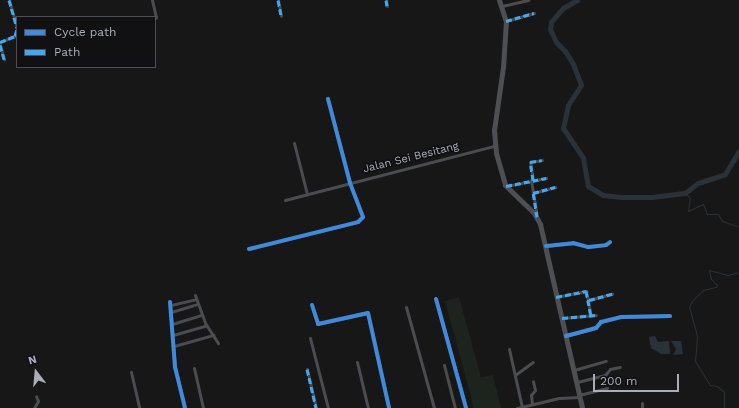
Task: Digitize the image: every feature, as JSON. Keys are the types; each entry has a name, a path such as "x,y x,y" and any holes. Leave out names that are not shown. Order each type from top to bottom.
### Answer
{"main road":[{"path":"500,0 506,21 494,146 506,186 537,217 546,246 556,297 582,408"}],"street":[{"path":"9,0 16,24"},
{"path":"152,0 156,16"},
{"path":"278,0 282,16"},
{"path":"386,0 387,6"},
{"path":"502,6 528,0"},
{"path":"506,21 534,13"},
{"path":"4,59 0,43 15,36 16,32"},
{"path":"249,249 360,220 363,216 350,183 328,99"},
{"path":"294,143 306,194"},
{"name":"Jalan Sei Besitang","path":"285,200 494,146"},
{"path":"537,217 530,162 542,160"},
{"path":"506,186 546,178"},
{"path":"533,193 556,187"},
{"path":"546,246 573,243 588,247 606,245 610,242"},
{"path":"556,297 586,291 591,316"},
{"path":"589,300 612,294"},
{"path":"185,408 175,367 171,304 195,297 207,325 218,343"},
{"path":"436,299 466,408"},
{"path":"171,312 198,304"},
{"path":"312,305 318,324 368,313 389,408"},
{"path":"406,307 434,408"},
{"path":"172,324 202,315"},
{"path":"562,318 596,315"},
{"path":"566,336 596,328 601,322 621,317 670,316"},
{"path":"173,334 207,325"},
{"path":"174,346 213,335"},
{"path":"310,338 328,408"},
{"path":"509,349 522,407"},
{"path":"574,370 606,361"},
{"path":"357,362 368,408"},
{"path":"515,375 533,362"},
{"path":"444,365 455,408"},
{"path":"577,382 605,375 610,369 620,367"},
{"path":"194,368 203,408"},
{"path":"307,369 316,408"},
{"path":"131,372 139,408"},
{"path":"532,404 531,395 535,390 533,381"},
{"path":"517,408 558,398 579,396 607,388"},
{"path":"34,408 38,401 36,396"},
{"path":"642,402 642,408"}],"shaded area":[{"path":"459,297 481,377 493,375 501,408 474,408 445,301"},
{"path":"655,336 658,342 669,341 670,354 661,354 651,348 649,337"},
{"path":"671,341 681,341 683,354 673,355 676,349"}],"waterway":[{"path":"577,0 563,8 551,22 550,29 556,42 565,51 573,64 581,85 568,105 563,128 583,158 588,186 603,195 622,197 652,197 685,193 698,183 725,174 739,151"},
{"path":"685,193 690,198 688,211 703,204 707,214 718,214 722,221 739,227"},
{"path":"724,408 724,392 717,386 710,385 695,361 697,336 689,307 692,301 703,290 716,287 717,285 711,279 709,270 728,275 739,272"}],"marked path":[{"path":"9,0 16,24"},
{"path":"278,0 281,16"},
{"path":"386,0 387,6"},
{"path":"506,21 534,13"},
{"path":"0,42 15,36 16,32"},
{"path":"0,45 4,59"},
{"path":"533,180 530,162 542,160"},
{"path":"506,186 546,178"},
{"path":"537,217 533,193 555,187"},
{"path":"556,297 586,291 591,316"},
{"path":"589,300 612,294"},
{"path":"562,318 596,315"},
{"path":"307,369 316,408"}],"cycle path":[{"path":"249,249 358,222 363,217 350,183 328,99"},
{"path":"546,246 573,243 588,247 606,245 610,242"},
{"path":"436,299 466,408"},
{"path":"170,302 175,367 185,408"},
{"path":"312,305 318,324 368,313 389,408"},
{"path":"566,336 596,328 601,322 621,317 670,316"}]}
